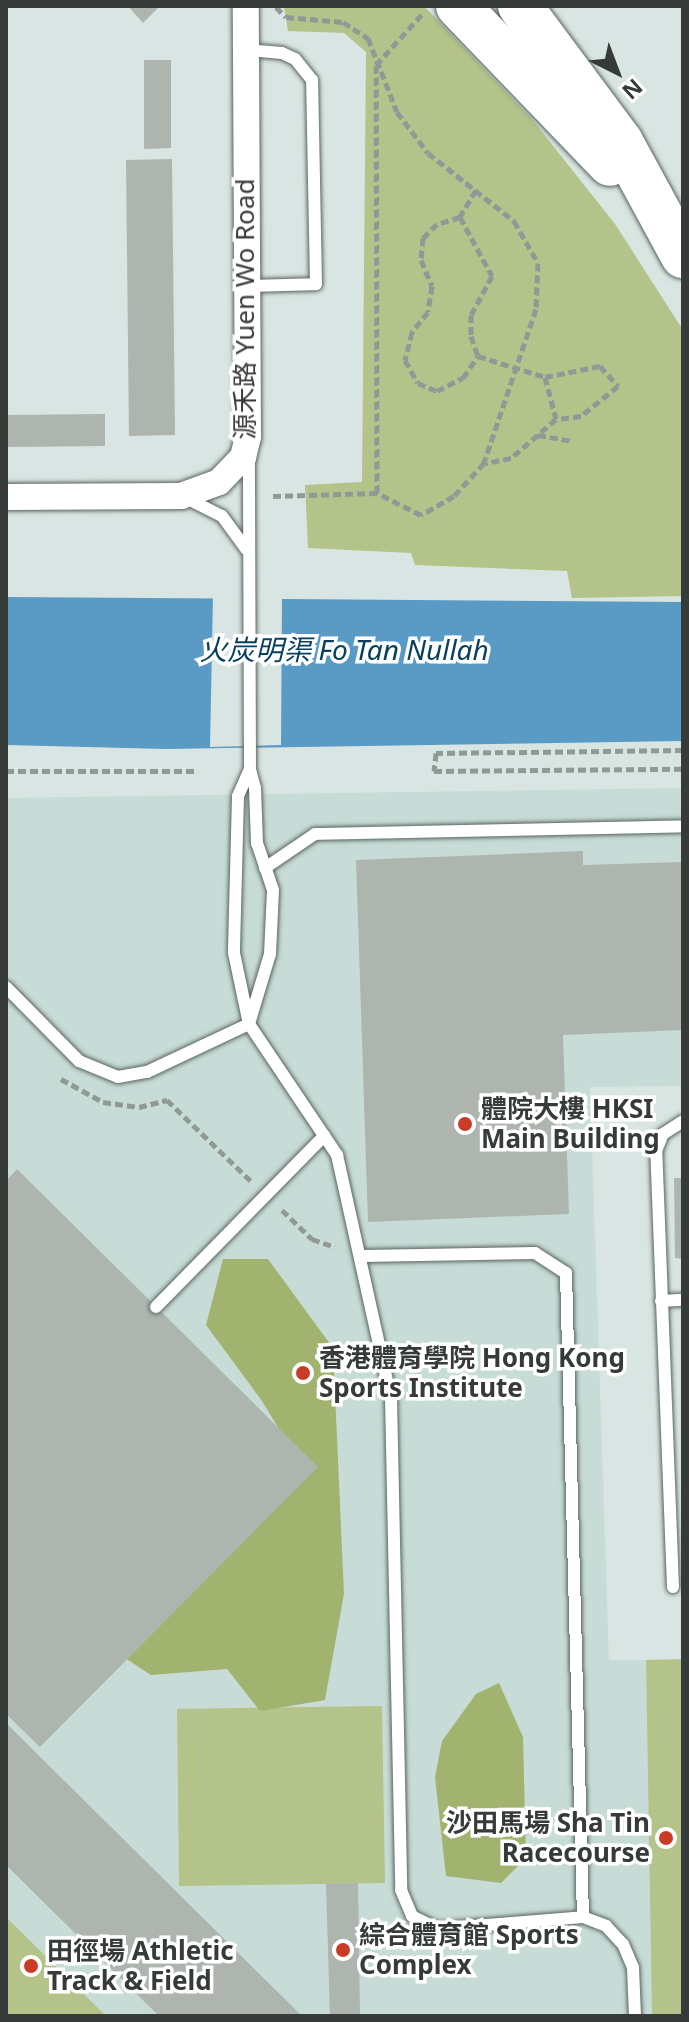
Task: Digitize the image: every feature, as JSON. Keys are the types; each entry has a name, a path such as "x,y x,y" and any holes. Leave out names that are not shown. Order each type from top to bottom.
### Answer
{"highway":[{"path":"520,6 606,120 683,256"},
{"path":"441,9 658,211"}],"street":[{"name":"源禾路 Yuen Wo Road","path":"6,497 181,496 201,492 233,470 248,437 246,6"}],"lane":[{"path":"246,50 282,53 295,59 312,80 316,284 246,286"},
{"path":"6,987 79,1061 118,1077 147,1072 249,1024 270,954 273,890 265,868 250,769 248,437"},
{"path":"181,496 222,516 238,531 250,561"},
{"path":"250,769 238,796 234,953 249,1024 337,1155 362,1256 391,1398 401,1890 412,1916 438,1929 583,1917 606,1926 623,1944 633,1968 635,2016"},
{"path":"265,868 315,834 683,826"},
{"path":"673,1587 656,1151 663,1134 683,1121"},
{"path":"156,1307 324,1136"},
{"path":"362,1256 535,1253 566,1273 583,1917"},
{"path":"661,1301 683,1300"},
{"path":"668,1492 683,1492"}],"path":[{"path":"273,496 377,493 421,515 454,496 484,463 536,309 538,263 514,221 428,153 397,112 376,65 368,38 343,22 286,17 275,6"},
{"path":"377,493 376,65 441,9"},
{"path":"476,190 460,217 437,224 423,238 421,260 432,286 428,312 412,332 405,360 418,383 437,391 463,378 478,356"},
{"path":"460,217 492,276 471,315 471,336 478,356"},
{"path":"478,356 518,364 545,377 600,366 618,386 581,416 556,419 511,458 484,463"},
{"path":"545,377 556,419"},
{"path":"541,432 538,435 571,441"},
{"path":"683,750 436,753 434,771 683,769"},
{"path":"6,771 198,771"},
{"path":"55,1072 103,1102 139,1107 167,1100 312,1239 362,1256"}],"shaded area":[{"name":"香港體育學院 Hong Kong Sports Institute","path":"683,788 683,1086 590,1087 609,1660 646,1660 653,2016 6,2016 6,798"}],"green space":[{"path":"284,6 424,6 531,118 615,224 683,330 683,596 572,598 567,571 415,565 411,553 308,548 305,485 362,482 366,52 344,33 288,31"},
{"path":"223,1259 268,1259 333,1348 344,1594 325,1700 260,1711 227,1669 151,1675 125,1658 307,1475 262,1401 206,1325"},
{"name":"沙田馬場 Sha Tin Racecourse","path":"683,1659 683,2016 652,2016 646,1660"},
{"path":"499,1683 523,1737 526,1858 501,1883 446,1876 435,1777 442,1741 476,1694"},
{"path":"382,1706 385,1883 179,1886 177,1709"},
{"name":"田徑場 Athletic Track & Field","path":"6,1917 106,2016 6,2016"}],"water":[{"name":"火炭明渠 Fo Tan Nullah","path":"6,597 683,602 683,741 166,749 6,745"}],"pier":[{"path":"213,595 282,595 281,745 210,747"}],"building":[{"path":"128,6 160,6 143,23"},
{"path":"144,60 171,60 171,148 144,149"},
{"path":"172,159 175,435 129,436 126,160"},
{"path":"105,414 105,446 6,447 6,415"},
{"name":"體院大樓 HKSI Main Building","path":"583,851 583,865 683,862 683,1030 563,1035 569,1214 368,1222 356,860"},
{"path":"17,1169 318,1467 40,1747 6,1714 6,1181"},
{"path":"674,1178 683,1178 683,1259 675,1258"},
{"path":"6,1723 302,2016 159,2016 6,1865"},
{"name":"綜合體育館 Sports Complex","path":"358,1883 360,2016 330,2016 326,1884"}],"place":[{"name":"體院大樓 HKSI Main Building","path":"465,1124"},
{"name":"香港體育學院 Hong Kong Sports Institute","path":"303,1373"},
{"name":"沙田馬場 Sha Tin Racecourse","path":"666,1838"},
{"name":"綜合體育館 Sports Complex","path":"343,1950"},
{"name":"田徑場 Athletic Track & Field","path":"31,1966"}]}
